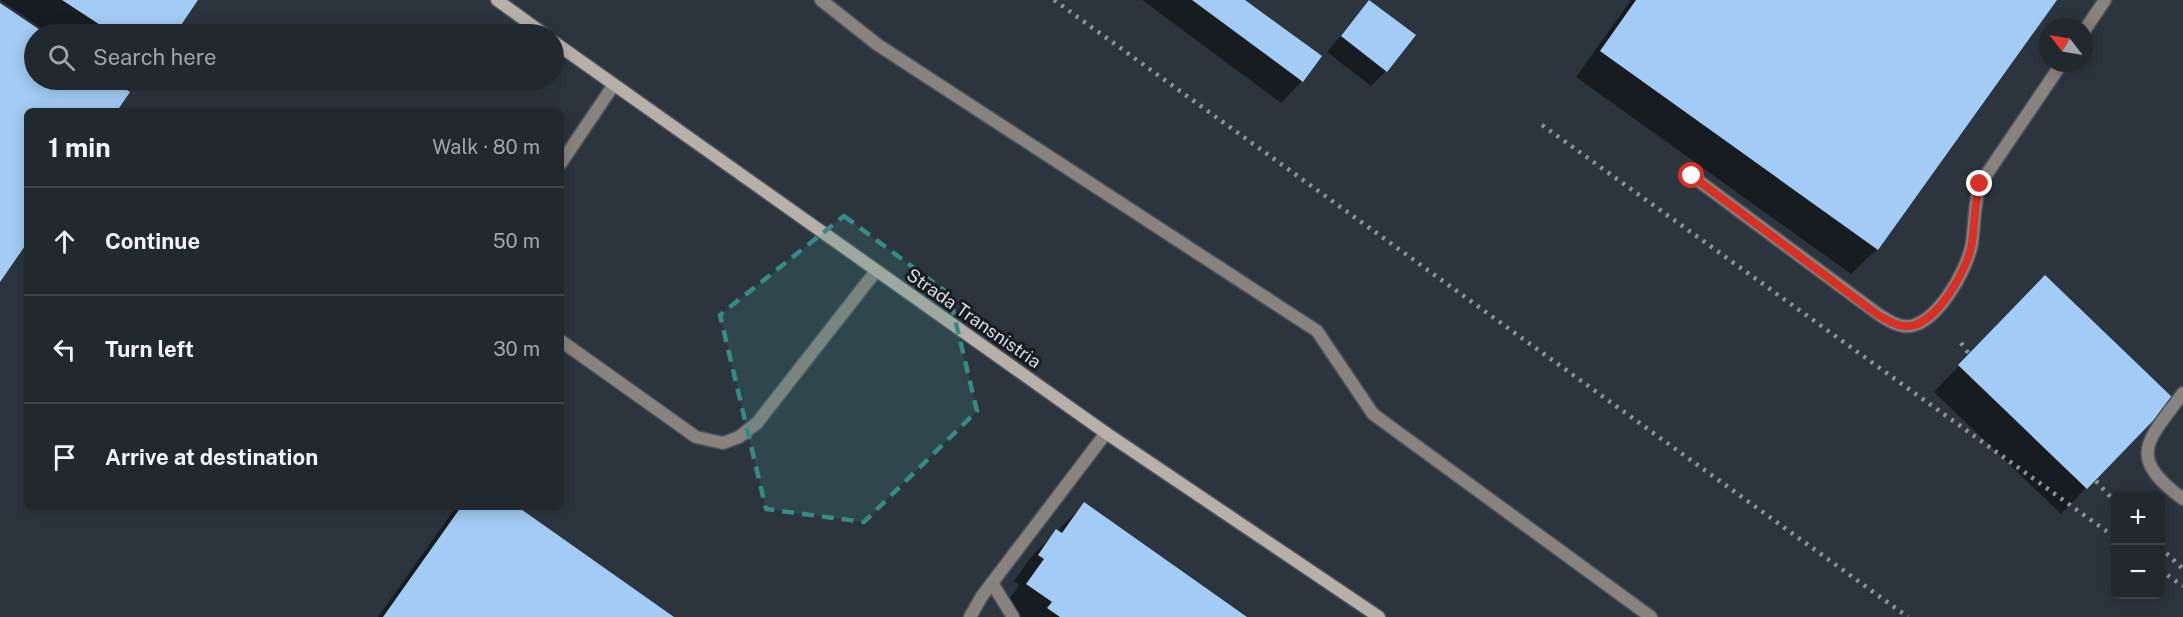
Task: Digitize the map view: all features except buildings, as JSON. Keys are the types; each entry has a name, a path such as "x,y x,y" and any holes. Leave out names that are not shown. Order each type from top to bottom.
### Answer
{"street":[{"path":"497,0 530,24"},
{"name":"Strada Transnistria","path":"564,49 1106,433 1379,617"}],"lane":[{"path":"821,0 878,45 1317,331 1373,414 1651,617"},
{"path":"2093,18 2105,0"},
{"path":"1692,176 1878,315 1904,327 1919,324 1930,318 1965,267 1972,243 1974,203 1980,184 2056,72"},
{"path":"564,159 613,86"},
{"path":"564,343 696,437 723,443 739,437 757,423 876,271"},
{"path":"2183,393 2153,435 2147,455 2151,470 2160,482 2183,499"},
{"path":"970,617 992,583 1106,433"},
{"path":"992,583 1013,617"}],"highlighted area":[{"path":"844,216 949,294 977,411 864,522 766,509 720,315"}],"railway":[{"path":"1054,0 1908,617"},
{"path":"1542,125 2111,534"},
{"path":"1961,343 1969,354"},
{"path":"2096,481 2111,498"},
{"path":"2165,552 2183,569"},
{"path":"2165,573 2183,586"}],"route":[{"path":"1692,176 1878,315 1904,327 1919,324 1930,318 1948,295 1965,267 1972,243 1974,203 1980,184"}]}
